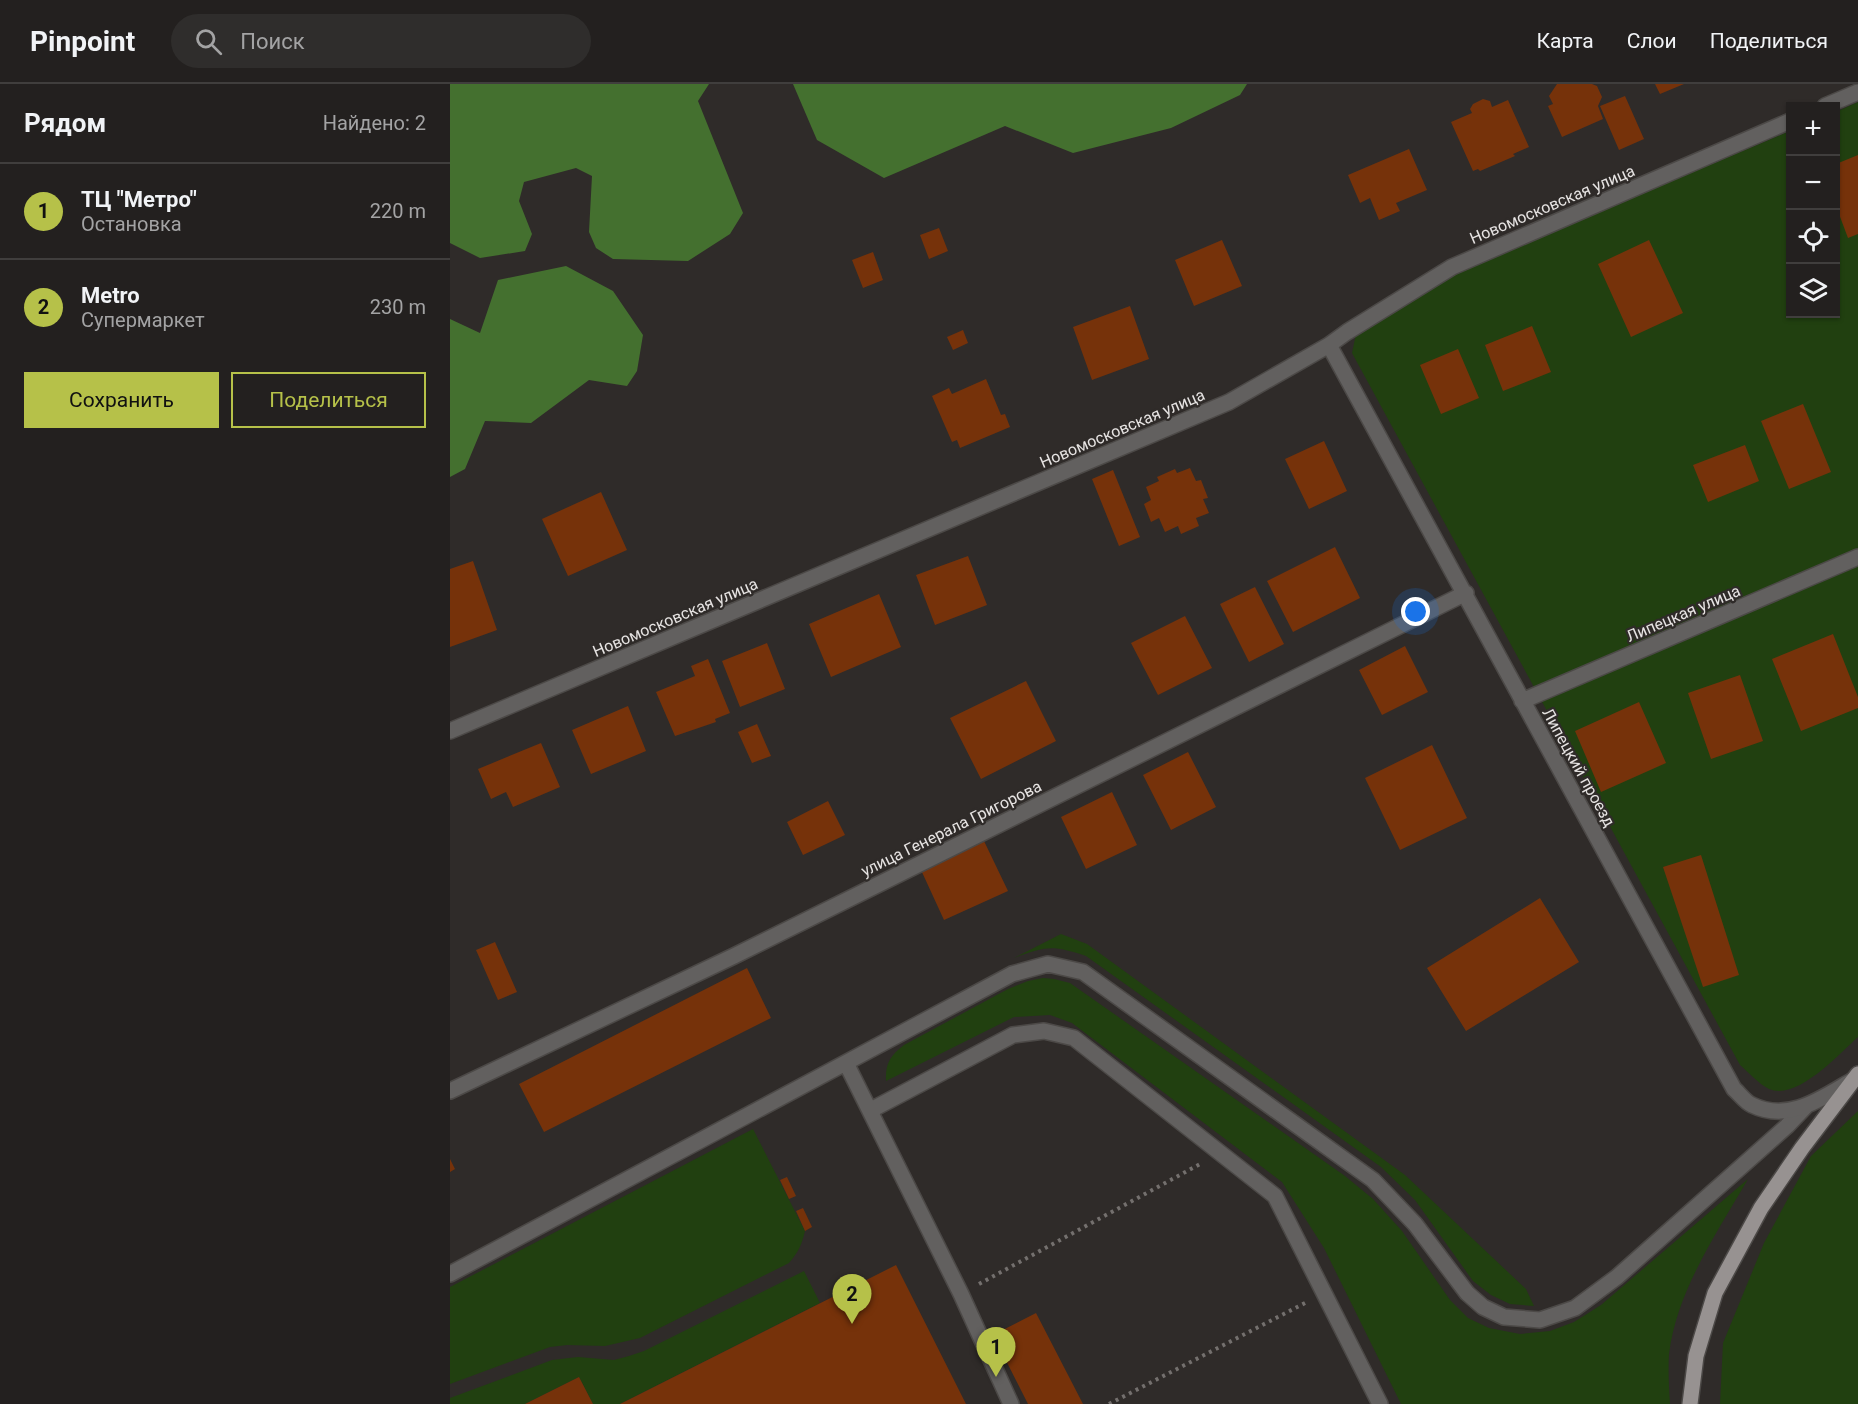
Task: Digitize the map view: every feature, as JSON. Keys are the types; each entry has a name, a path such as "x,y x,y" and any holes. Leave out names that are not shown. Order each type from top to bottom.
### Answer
{"main road":[{"path":"1690,1404 1696,1356 1715,1293 1761,1208 1802,1148 1856,1077"}],"street":[{"path":"1834,102 1858,92"},
{"name":"Новомосковская улица","path":"450,731 1229,402 1329,345 1452,267 1786,124"},
{"name":"Липецкий проезд","path":"1329,345 1734,1089 1750,1104 1769,1111 1787,1112 1805,1107 1856,1077"},
{"name":"Липецкая улица","path":"1522,701 1858,557"},
{"name":"улица Генерала Григорова","path":"450,1091 734,956 1466,593"},
{"path":"450,1274 1012,974 1048,964 1083,972 1373,1180 1415,1224 1467,1293 1483,1307 1504,1317 1540,1320 1575,1308 1617,1277 1787,1126 1805,1107"},
{"path":"871,1110 1013,1035 1044,1031 1074,1038 1275,1196 1380,1404"},
{"path":"846,1063 961,1294 1011,1404"}],"path":[{"path":"961,1294 1221,1153"},
{"path":"1109,1404 1324,1293"}],"green space":[{"path":"450,84 709,84 698,101 743,213 730,234 688,261 613,259 596,248 589,232 592,176 576,168 524,182 519,201 532,234 525,251 480,258 450,243"},
{"path":"793,84 1247,84 1240,95 1171,128 1073,153 1005,126 884,178 817,140"},
{"path":"1858,102 1858,1037 1817,1074 1792,1088 1780,1091 1765,1087 1740,1065 1352,353 1356,334 1430,283 1786,133 1786,318 1840,318 1840,110"},
{"path":"566,266 613,291 643,335 637,371 627,386 589,380 531,423 485,421 465,469 450,477 450,319 480,333 498,280"},
{"path":"1061,934 1087,944 1405,1175 1526,1289 1534,1306 1510,1304 1491,1295 1473,1281 1415,1200 1381,1167 1086,956 1050,948 1014,958"},
{"path":"1043,978 1070,983 1345,1176 1373,1199 1402,1231 1450,1300 1468,1318 1489,1328 1520,1334 1550,1331 1574,1322 1601,1305 1748,1179 1711,1241 1680,1307 1669,1354 1670,1404 1401,1404 1324,1248 1282,1182 1072,1023 1050,1015 1014,1017 886,1081 890,1060 904,1045 1008,989"},
{"path":"1858,1111 1858,1404 1720,1404 1723,1343 1764,1243 1811,1156"},
{"path":"753,1129 805,1231 795,1256 789,1263 640,1338 605,1346 550,1347 450,1384 450,1287"},
{"path":"804,1271 820,1303 620,1404 593,1404 579,1377 525,1404 450,1404 450,1398 552,1360 578,1357 614,1360 644,1351"}],"building":[{"path":"1557,84 1597,86 1602,97 1598,106 1603,119 1562,137 1548,106 1553,104 1549,96"},
{"path":"1655,84 1684,84 1660,94"},
{"path":"1625,96 1644,139 1619,150 1600,106"},
{"path":"1483,99 1490,101 1492,107 1508,100 1529,147 1513,154 1515,156 1480,171 1478,169 1473,171 1451,122 1472,113 1470,109 1473,104"},
{"path":"1409,149 1427,190 1396,203 1400,211 1379,220 1370,198 1360,203 1348,175"},
{"path":"1858,155 1858,234 1848,238 1840,217 1840,162"},
{"path":"939,228 948,251 929,259 920,235"},
{"path":"1222,240 1242,286 1194,306 1175,260"},
{"path":"1649,240 1683,313 1631,337 1598,264"},
{"path":"873,252 883,280 863,288 852,260"},
{"path":"1130,306 1149,359 1092,380 1073,327"},
{"path":"1532,326 1551,372 1503,391 1485,345"},
{"path":"963,330 968,343 953,350 947,337"},
{"path":"1458,349 1479,398 1441,414 1420,365"},
{"path":"986,379 1001,415 1005,414 1010,427 960,448 957,440 952,442 932,396 949,388 952,394"},
{"path":"1803,404 1831,472 1789,489 1761,421"},
{"path":"1324,441 1347,491 1309,509 1285,459"},
{"path":"1745,445 1759,481 1708,502 1693,465"},
{"path":"1190,468 1196,481 1201,480 1208,498 1203,499 1209,513 1196,518 1199,526 1181,534 1178,526 1165,532 1159,518 1151,522 1144,504 1151,500 1146,487 1159,481 1157,477 1175,469 1177,473"},
{"path":"1113,470 1140,537 1119,546 1092,479"},
{"path":"601,492 627,550 568,576 542,519"},
{"path":"1335,547 1360,598 1293,632 1267,581"},
{"path":"968,556 987,605 935,625 916,575"},
{"path":"473,561 497,630 450,647 450,569"},
{"path":"1255,587 1284,644 1249,662 1220,604"},
{"path":"879,594 901,647 831,677 809,624"},
{"path":"1185,616 1212,668 1158,695 1131,643"},
{"path":"1833,634 1858,697 1858,708 1801,731 1772,659"},
{"path":"767,643 785,689 740,707 722,661"},
{"path":"1405,646 1428,692 1382,715 1359,670"},
{"path":"708,659 730,713 715,719 716,722 675,736 656,692 695,676 691,666"},
{"path":"1740,675 1763,741 1711,759 1688,693"},
{"path":"1026,681 1056,741 981,779 950,718"},
{"path":"1639,702 1666,763 1601,792 1575,731"},
{"path":"628,706 646,751 591,774 572,730"},
{"path":"757,724 771,756 752,763 738,732"},
{"path":"541,743 560,787 513,807 506,792 491,799 478,769"},
{"path":"1432,745 1467,818 1400,850 1365,778"},
{"path":"1188,752 1216,807 1171,830 1143,775"},
{"path":"1112,792 1137,845 1086,869 1061,817"},
{"path":"828,801 845,835 803,855 787,822"},
{"path":"984,841 1008,891 944,920 921,870"},
{"path":"1701,855 1739,975 1703,987 1663,867"},
{"path":"1540,898 1579,962 1466,1031 1427,968"},
{"path":"495,942 517,992 498,1000 476,950"},
{"path":"747,968 771,1018 544,1132 519,1084"},
{"path":"450,1159 455,1169 450,1172"},
{"path":"787,1177 796,1196 789,1199 780,1180"},
{"path":"803,1208 812,1227 805,1231 796,1211"},
{"path":"896,1265 966,1404 620,1404 640,1394"},
{"path":"1036,1313 1083,1404 1028,1404 993,1335"},
{"path":"579,1377 593,1404 525,1404"}],"place":[{"name":"Metro","path":"852,1324"},
{"name":"ТЦ \"Метро\"","path":"996,1377"}]}
